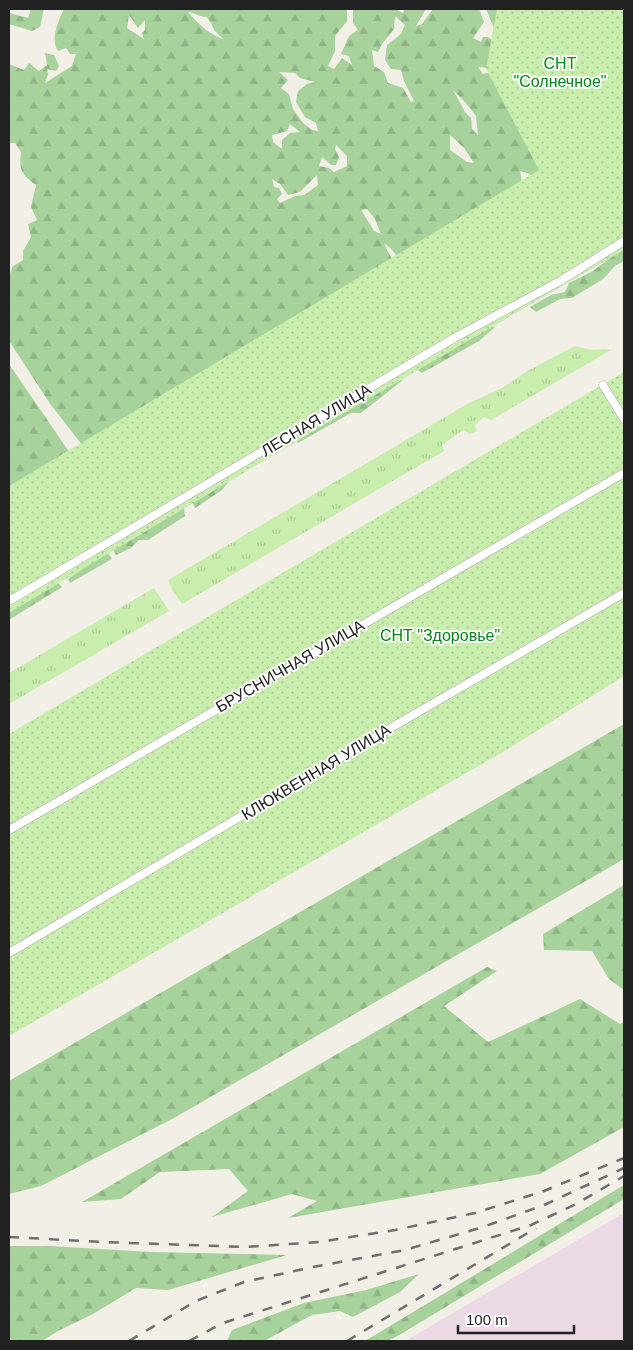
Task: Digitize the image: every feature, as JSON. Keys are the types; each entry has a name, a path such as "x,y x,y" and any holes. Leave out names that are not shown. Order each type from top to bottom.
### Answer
{"street":[{"name":"ЛЕСНАЯ УЛИЦА","path":"9,602 446,343 560,281 624,241"},
{"path":"603,385 624,419"},
{"name":"БРУСНИЧНАЯ УЛИЦА","path":"9,830 624,473"},
{"name":"КЛЮКВЕННАЯ УЛИЦА","path":"9,953 402,721 624,593"}],"shaded area":[{"path":"624,1213 624,1341 405,1341"}],"green space":[{"path":"31,9 44,9 40,27 32,31 9,24 9,13 28,18"},
{"path":"64,9 347,9 347,21 335,36 335,51 328,66 334,69 342,58 352,65 349,56 341,54 349,36 358,30 353,23 353,9 395,9 403,13 405,9 426,9 416,26 422,24 433,9 479,9 484,22 473,38 481,42 483,37 488,37 496,43 494,28 486,9 497,9 502,19 508,23 522,20 535,30 544,39 557,65 548,68 541,63 539,52 534,59 538,65 531,67 531,58 526,50 519,61 510,54 509,66 502,68 496,62 491,68 478,67 483,74 503,73 516,79 520,83 516,89 523,97 528,95 526,78 533,78 537,70 545,72 553,77 559,87 550,87 551,95 561,101 564,96 563,90 569,84 567,79 562,80 561,72 566,61 559,49 562,35 573,16 583,16 589,11 601,12 609,28 603,31 601,35 609,38 614,33 620,35 624,46 624,53 617,52 605,41 605,49 597,53 585,45 578,50 570,50 576,62 572,67 580,77 581,67 587,64 579,55 583,52 592,57 600,58 603,67 616,76 624,76 624,154 611,143 608,148 624,160 624,172 617,175 608,168 602,172 605,180 586,194 587,202 581,203 574,196 568,203 569,210 581,219 574,222 554,206 537,217 522,219 508,216 508,225 487,239 477,241 470,233 460,250 465,260 459,260 458,274 453,279 444,276 442,269 431,264 426,271 434,275 429,282 420,283 405,268 391,249 384,244 401,276 412,277 415,284 405,292 400,301 387,299 388,288 380,292 382,296 375,304 383,308 380,316 372,315 351,302 347,308 353,330 310,363 317,371 310,377 305,374 300,366 294,371 293,383 285,390 274,389 272,379 265,387 255,388 255,398 247,412 234,410 220,398 215,399 203,394 207,403 201,413 189,417 181,431 172,440 162,446 145,446 140,459 131,456 113,469 117,478 113,484 106,483 104,474 96,468 90,455 51,405 9,341 9,276 13,266 23,260 23,251 31,237 28,224 37,220 31,207 36,185 22,171 20,163 21,152 15,143 9,143 9,64 24,70 29,63 39,71 47,65 45,53 54,55 59,66 56,71 47,69 48,74 45,83 72,66 76,54 70,54 66,48 58,51 55,41 57,25","holes":["188,12 207,17 214,30 223,39 208,31","129,15 138,28 145,20 145,30 142,33 144,39 127,28","395,16 405,25 401,34 387,45 385,60 391,69 401,70 414,101 411,102 403,88 388,83 384,72 374,66 372,50 378,52 394,29","279,72 295,73 300,78 315,82 307,84 298,91 296,102 305,117 316,123 318,131 312,130 303,123 293,109 289,94 281,88 288,80","453,90 476,116 478,135 472,129 471,118 465,112","290,124 300,132 290,133 282,140 282,149 273,142 272,135 287,131","450,135 464,148 474,163 467,162 450,150","336,145 347,156 347,166 334,172 329,168 319,166 322,157 331,165 336,165 339,157 335,149","520,171 530,174 531,184 528,191 522,194 520,200 512,193 522,182","317,175 318,185 304,195 295,196 280,203 277,199 282,194 279,188 274,187 272,179 280,184 288,195 300,192","367,209 375,219 381,234 374,231 361,210"]},
{"name":"СНТ \"Солнечное\"","path":"497,9 624,9 624,250 322,426 9,613 9,486 539,170 486,69"},
{"path":"624,249 624,261 615,266 603,279 572,298 560,299 536,312 530,307 551,295 565,292 569,283 593,271"},
{"path":"483,327 495,327 479,341 422,373 415,368"},
{"path":"575,346 592,350 611,350 491,420 484,417 475,425 477,431 470,434 463,430 442,445 444,451 182,604 173,591 168,580 469,403 502,388 529,370"},
{"path":"9,364 70,453 9,517"},
{"name":"СНТ \"Здоровье\"","path":"624,372 624,676 508,749 9,1036 9,734"},
{"path":"390,380 403,380 361,413 351,413 298,443 295,438"},
{"path":"229,481 222,490 195,508 191,499"},
{"path":"184,508 185,516 148,540 139,540 131,548 116,555 111,546"},
{"path":"107,551 112,559 70,583 68,579"},
{"path":"56,581 62,587 9,620 9,606 28,595 39,595 45,584"},
{"path":"154,588 169,611 9,704 9,673"},
{"path":"624,724 624,859 174,1118 41,1186 9,1194 9,1081"},
{"path":"624,885 624,990 609,979 592,951 544,950 543,934"},
{"path":"487,967 497,971 444,1006 488,1042 580,999 620,1024 624,1022 624,1127 540,1174 288,1218 317,1201 292,1194 212,1217 248,1191 229,1169 160,1172 121,1199 82,1202"},
{"path":"624,1185 624,1199 401,1334 388,1341 365,1341"},
{"path":"9,1246 287,1255 168,1290 136,1288 93,1314 42,1341 9,1341"},
{"path":"419,1274 400,1292 353,1317 340,1311 312,1315 264,1341 227,1341 232,1330 304,1303 366,1290"}],"railway":[{"path":"9,1237 246,1247 319,1242 395,1230 475,1213 544,1191 624,1158"},
{"path":"129,1341 196,1301 244,1282 405,1250 483,1227 544,1205 624,1168"},
{"path":"189,1341 223,1323 531,1225 576,1204 624,1176"},
{"path":"347,1341 536,1228"}]}
